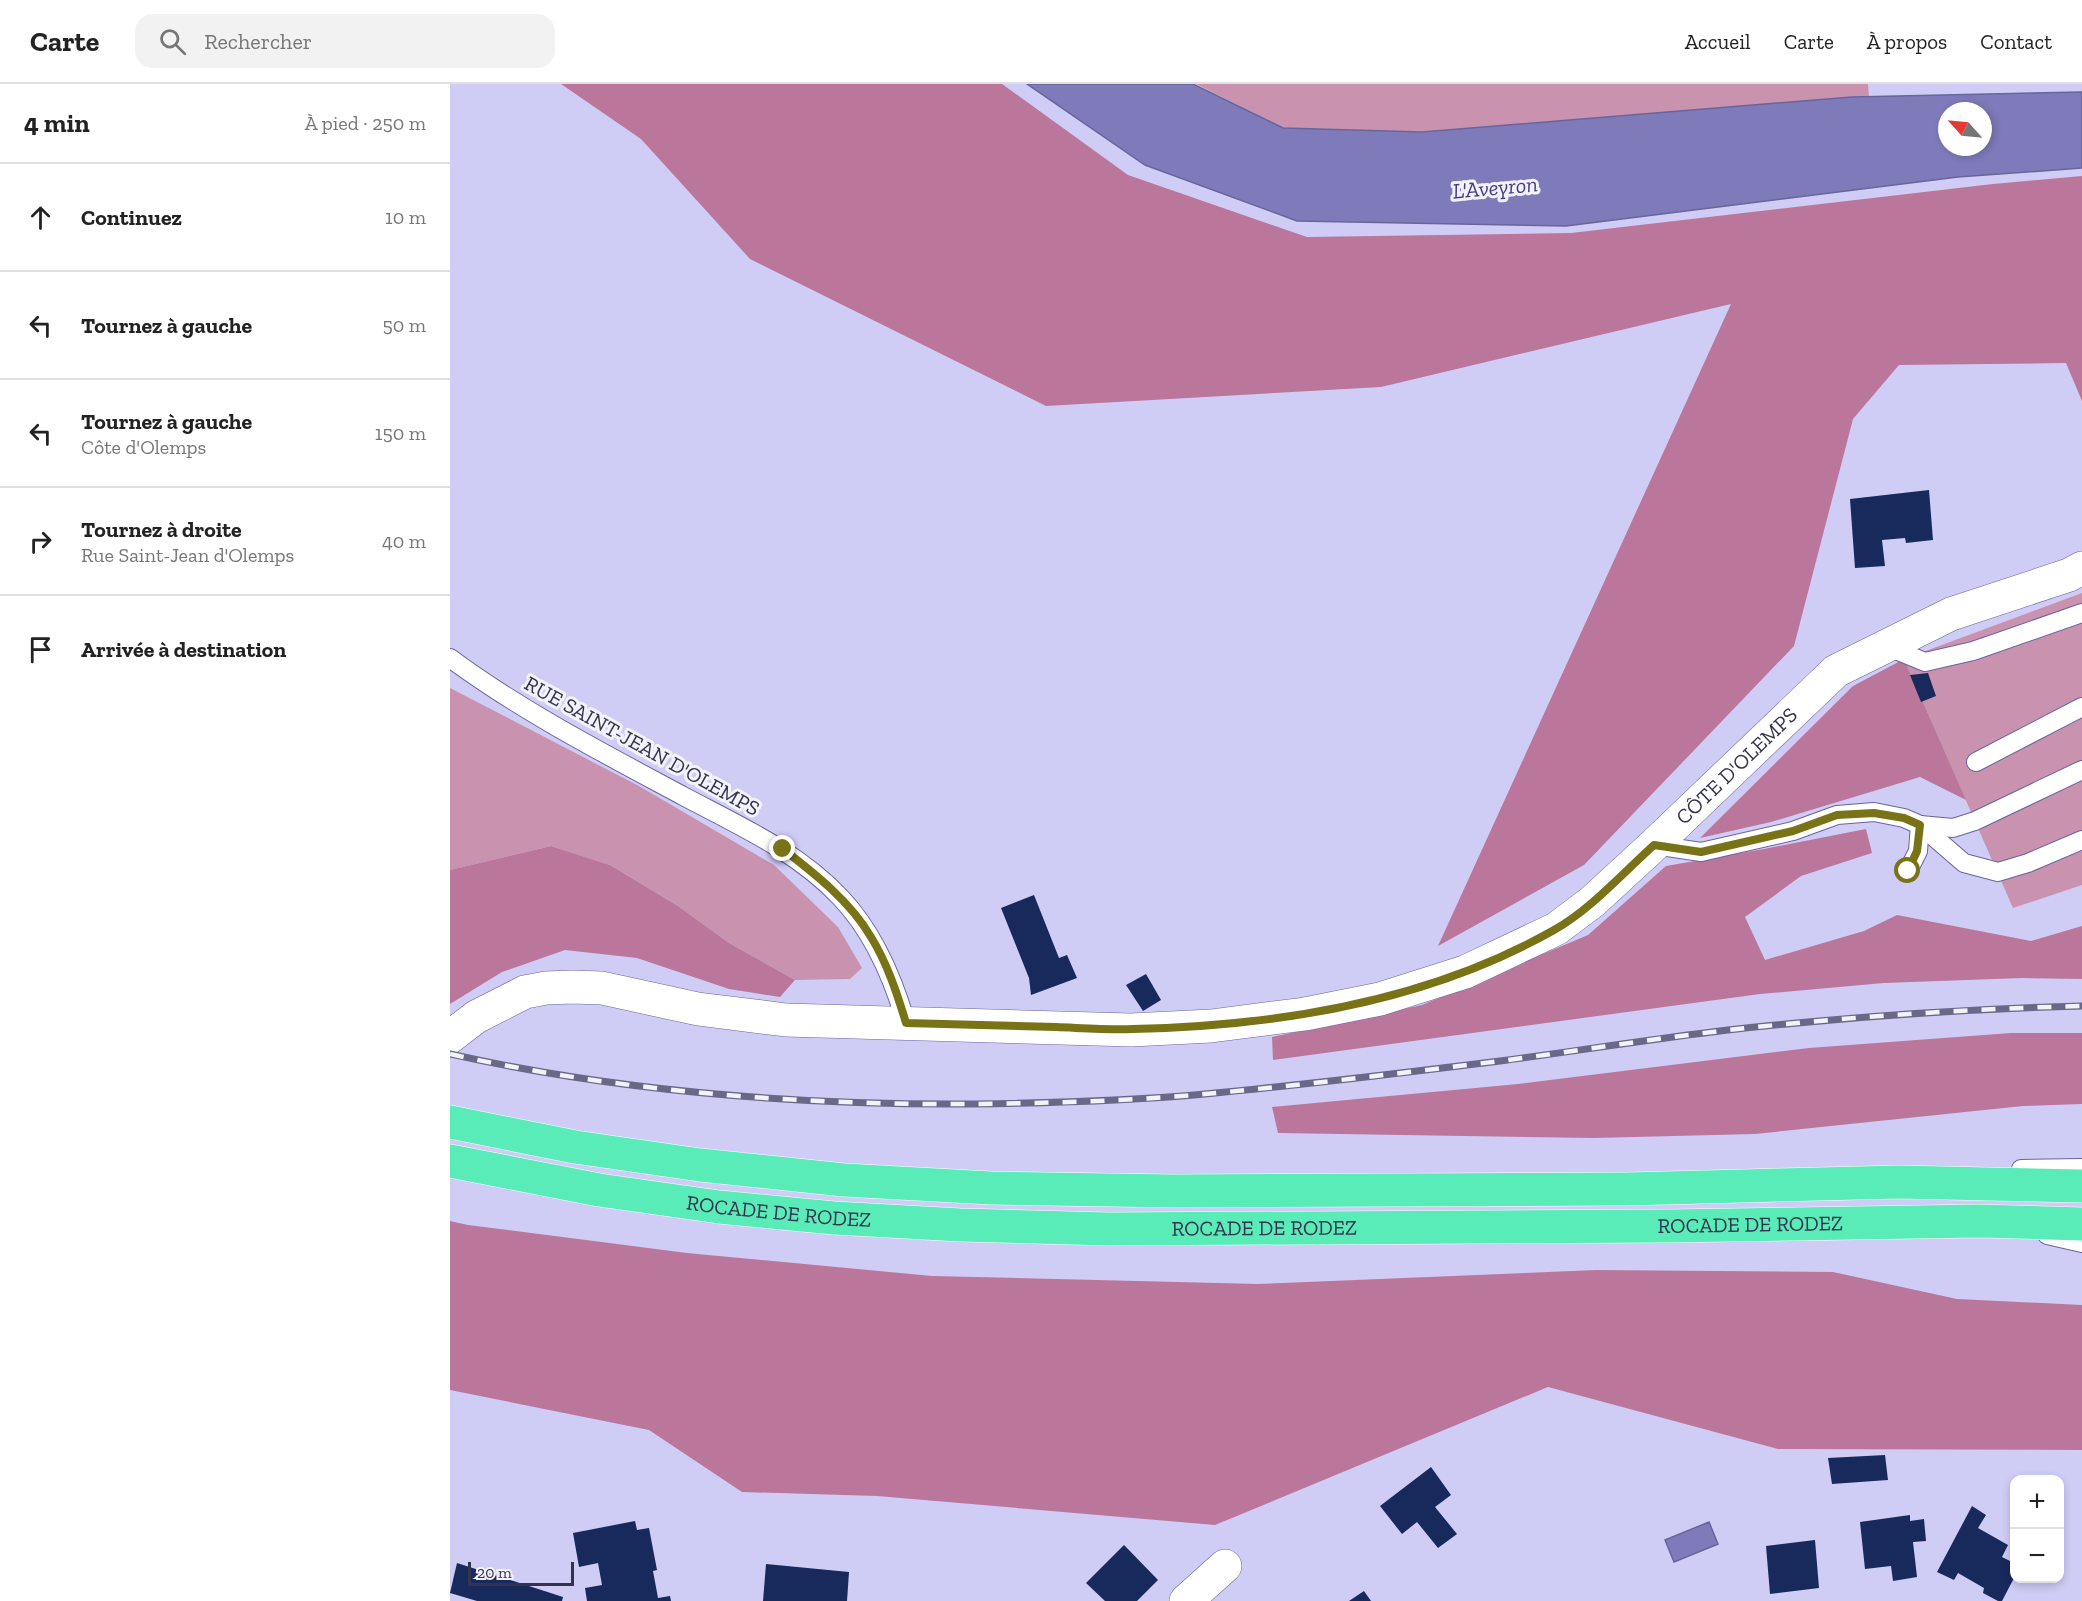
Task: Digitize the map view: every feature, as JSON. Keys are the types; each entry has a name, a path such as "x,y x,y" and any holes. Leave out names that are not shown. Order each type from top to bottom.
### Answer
{"highway":[{"name":"ROCADE DE RODEZ","path":"450,1122 575,1147 700,1166 844,1180 991,1188 1173,1191 1626,1189 1899,1182 2082,1186"},
{"name":"ROCADE DE RODEZ","path":"450,1161 599,1190 719,1207 834,1218 960,1225 1108,1229 1669,1226 1980,1221 2082,1224"}],"street":[{"name":"CÔTE D'OLEMPS","path":"450,1037 476,1017 525,992 546,988 602,988 698,1009 786,1020 1131,1030 1200,1026 1305,1014 1380,999 1465,972 1556,929 1592,902 1654,845 1836,671 1951,614 2069,575 2082,568"},
{"path":"1186,1601 1225,1566"}],"lane":[{"path":"1886,646 1925,662 1973,651 2082,613"},
{"name":"RUE SAINT-JEAN D'OLEMPS","path":"450,658 490,688 601,752 783,849 812,872 842,898 871,936 897,993 906,1023"},
{"path":"1976,762 2082,707"},
{"path":"1920,825 1953,828 1975,821 2082,770"},
{"path":"1654,845 1701,852 1793,831 1837,815 1874,813 1904,818 1920,825 1964,863 1998,872 2078,845"},
{"path":"1908,871 1917,851 1920,825"},
{"path":"1899,1182 1960,1170 2082,1168"},
{"path":"1980,1221 2082,1243"}],"shaded area":[{"path":"561,84 1002,84 1128,175 1307,237 1571,233 1993,184 2082,176 2082,401 2066,363 1899,365 1853,419 1794,646 1584,865 1438,946 1731,304 1381,387 1046,406 750,259 641,139"},
{"path":"1196,84 1868,84 1869,97 1422,132 1283,128"},
{"path":"2082,593 2082,885 2013,908 1904,659"},
{"path":"1904,659 1966,800 1920,777 1771,822 1700,838 1853,686"},
{"path":"450,688 639,786 774,865 838,927 862,968 850,979 795,980 729,943 678,906 610,865 551,846 450,870"},
{"path":"1866,829 1872,853 1801,876 1745,917 1765,960 1864,931 1897,915 2031,941 2082,926 2082,979 2022,978 1884,983 1760,994 1273,1060 1272,1037 1422,1005 1588,935 1666,866"},
{"path":"551,846 610,865 678,906 729,943 795,980 780,997 729,989 637,958 565,950 502,972 450,1004 450,870"},
{"path":"2011,1033 2082,1033 2082,1104 2023,1106 1755,1134 1594,1138 1278,1133 1272,1107 1518,1084 1809,1048"},
{"path":"450,1221 687,1253 932,1276 1258,1284 1596,1270 1833,1272 1957,1299 2082,1305 2082,1450 1778,1449 1548,1387 1215,1525 877,1496 742,1492 649,1430 450,1390"}],"water":[{"name":"L'Aveyron","path":"1027,84 1193,84 1283,128 1422,132 1852,97 2082,92 2082,168 1958,177 1566,226 1297,221 1145,165"},
{"path":"1709,1522 1718,1544 1674,1562 1665,1540"}],"building":[{"path":"1929,490 1933,540 1906,543 1905,538 1882,540 1885,566 1855,568 1850,499"},
{"path":"1928,673 1936,696 1921,702 1910,675"},
{"path":"1034,895 1059,958 1067,955 1077,978 1031,995 1029,978 1001,908"},
{"path":"1146,974 1161,1000 1143,1011 1126,985"},
{"path":"1885,1455 1888,1480 1832,1484 1828,1458"},
{"path":"1431,1467 1451,1495 1435,1507 1457,1534 1438,1548 1417,1522 1402,1534 1380,1506"},
{"path":"1972,1506 1986,1515 1978,1528 2008,1545 2002,1557 2010,1561 2011,1583 2002,1601 1983,1593 1984,1588 1958,1573 1954,1580 1937,1572"},
{"path":"1910,1515 1910,1521 1924,1519 1926,1541 1913,1542 1917,1577 1893,1581 1891,1566 1865,1569 1860,1522"},
{"path":"635,1521 637,1530 649,1528 657,1570 653,1571 658,1598 670,1596 671,1601 587,1601 585,1588 602,1585 598,1563 579,1567 573,1533"},
{"path":"1815,1540 1819,1588 1770,1594 1766,1546"},
{"path":"1124,1545 1158,1580 1137,1601 1105,1601 1086,1583"},
{"path":"457,1563 563,1597 562,1601 477,1601 450,1593"},
{"path":"766,1564 849,1572 847,1601 763,1601"},
{"path":"1364,1591 1371,1601 1349,1601"}],"railway":[{"path":"450,1054 579,1078 710,1094 908,1104 1061,1102 1118,1100 1279,1087 1500,1061 1671,1037 1816,1021 1949,1011 2082,1006"}],"route":[{"path":"783,849 842,898 871,936 897,993 906,1023 1131,1030 1211,1026 1305,1014 1380,999 1465,972 1556,929 1592,902 1654,845 1701,852 1793,831 1837,815 1874,813 1904,818 1920,825 1917,851 1908,871"}]}
